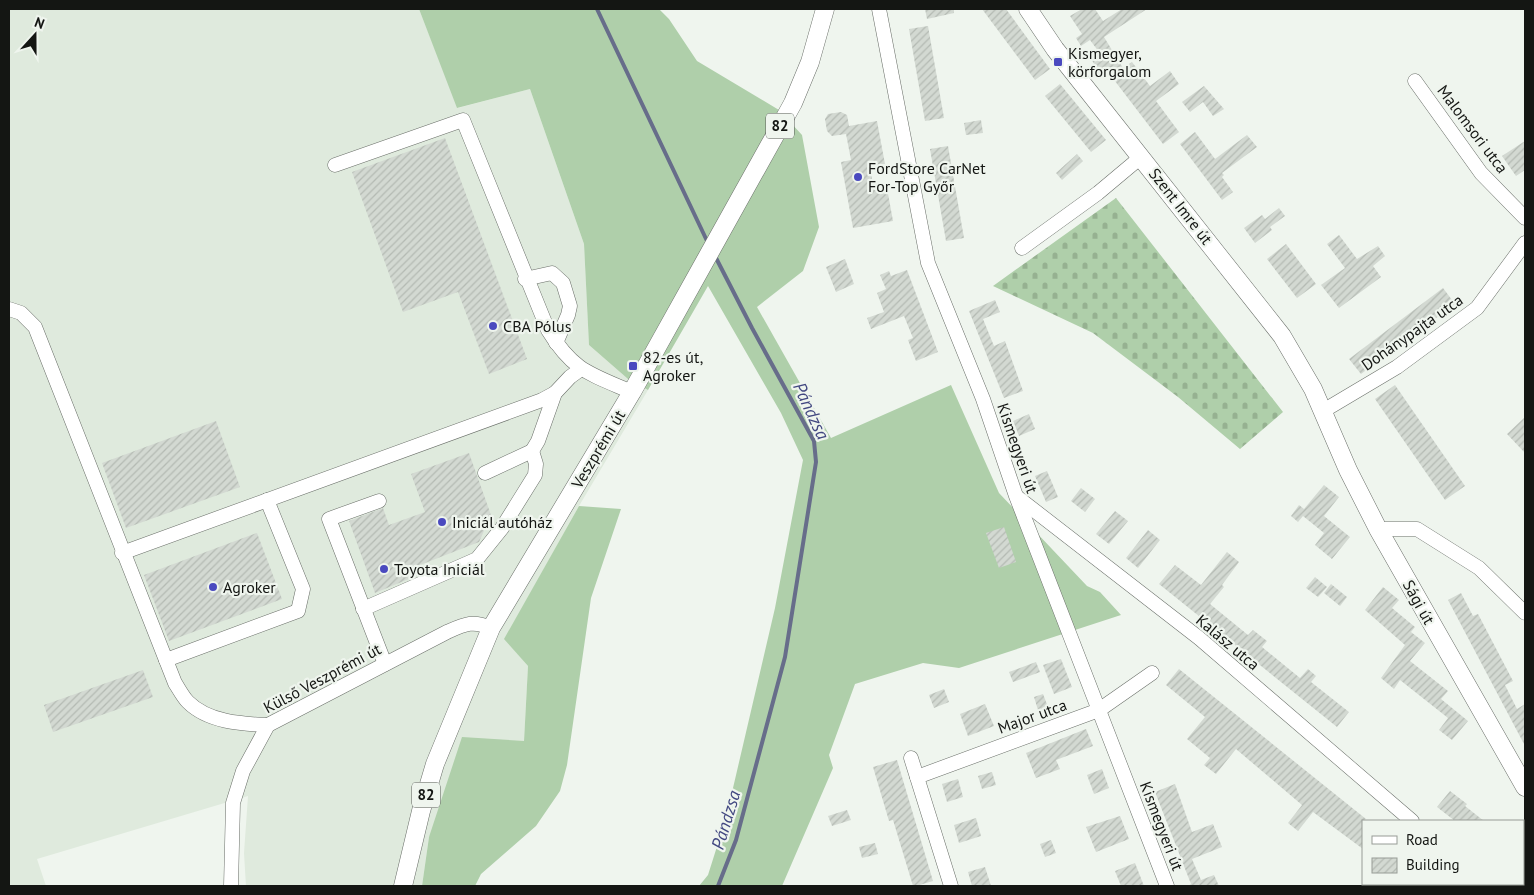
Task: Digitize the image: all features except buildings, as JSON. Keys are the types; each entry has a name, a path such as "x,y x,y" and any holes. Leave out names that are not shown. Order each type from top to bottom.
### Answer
{"main road":[{"name":"Szent Imre út","path":"1028,9 1055,49 1282,336 1323,411"},
{"name":"Veszprémi út","path":"403,886 421,811 436,764 491,628 632,392 727,224 793,103 810,62 826,14"},
{"name":"Sági út","path":"1323,411 1348,470 1378,529 1525,787"}],"street":[{"name":"Kismegyeri út","path":"879,9 928,263 983,399 1016,496 1167,886"},
{"name":"Malomsori utca","path":"1415,81 1481,173 1525,218"},
{"path":"335,165 463,120 525,279 548,330 556,343 569,360 581,369 632,392"},
{"path":"1022,248 1098,193 1141,157"},
{"name":"Dohánypajta utca","path":"1323,411 1398,367 1477,308 1525,243"},
{"path":"525,279 552,273 563,283 569,302 569,311 556,343"},
{"path":"9,309 21,313 35,327 122,553 175,683 187,701 206,715 228,721 268,724"},
{"path":"485,473 532,451 538,442 555,393 570,376 581,369"},
{"path":"122,553 534,403 555,393"},
{"path":"534,403 533,408 536,415 544,416 548,412"},
{"path":"363,609 478,559 502,528 535,475 536,464 532,451"},
{"name":"Kalász utca","path":"1016,496 1198,638 1411,820"},
{"path":"166,660 298,611 303,589 267,500"},
{"path":"378,501 329,520 385,664"},
{"path":"1378,529 1417,529 1479,568 1525,613"},
{"name":"Külső Veszprémi út","path":"231,886 233,803 243,771 268,724 465,624 479,622 491,628"},
{"name":"Major utca","path":"917,777 1099,710 1152,673"},
{"path":"911,758 951,886"}],"shaded area":[{"path":"9,9 419,9 458,108 530,89 584,244 589,345 628,379 648,390 579,506 505,639 528,666 524,741 429,837 422,886 246,886 244,853 248,796 37,859 46,886 9,886"}],"green space":[{"path":"419,9 659,9 669,19 697,61 779,110 802,135 819,227 803,271 757,307 831,438 951,385 999,493 1087,586 1100,592 1121,615 959,668 923,663 855,684 829,755 833,768 782,886 699,886 708,875 726,818 775,608 803,460 781,413 708,286 648,390 628,379 589,345 584,244 530,89 457,108"},
{"path":"1116,198 1283,412 1240,449 1178,397 1093,333 993,286"},
{"path":"579,506 621,509 591,598 567,765 560,791 536,826 481,874 475,886 422,886 429,837 462,737 524,741 528,666 504,639"}],"waterway":[{"name":"Pándzsa","path":"597,9 708,243"},
{"name":"Pándzsa","path":"715,256 814,441 816,462 785,657 736,840 718,886"}],"place":[{"name":"Kismegyer, körforgalom","path":"1058,62"},
{"name":"FordStore CarNet For-Top Győr","path":"858,177"},
{"name":"CBA Pólus","path":"493,326"},
{"name":"82-es út, Agroker","path":"633,366"},
{"name":"Iniciál autóház","path":"442,522"},
{"name":"Toyota Iniciál","path":"384,569"},
{"name":"Agroker","path":"213,587"}]}
